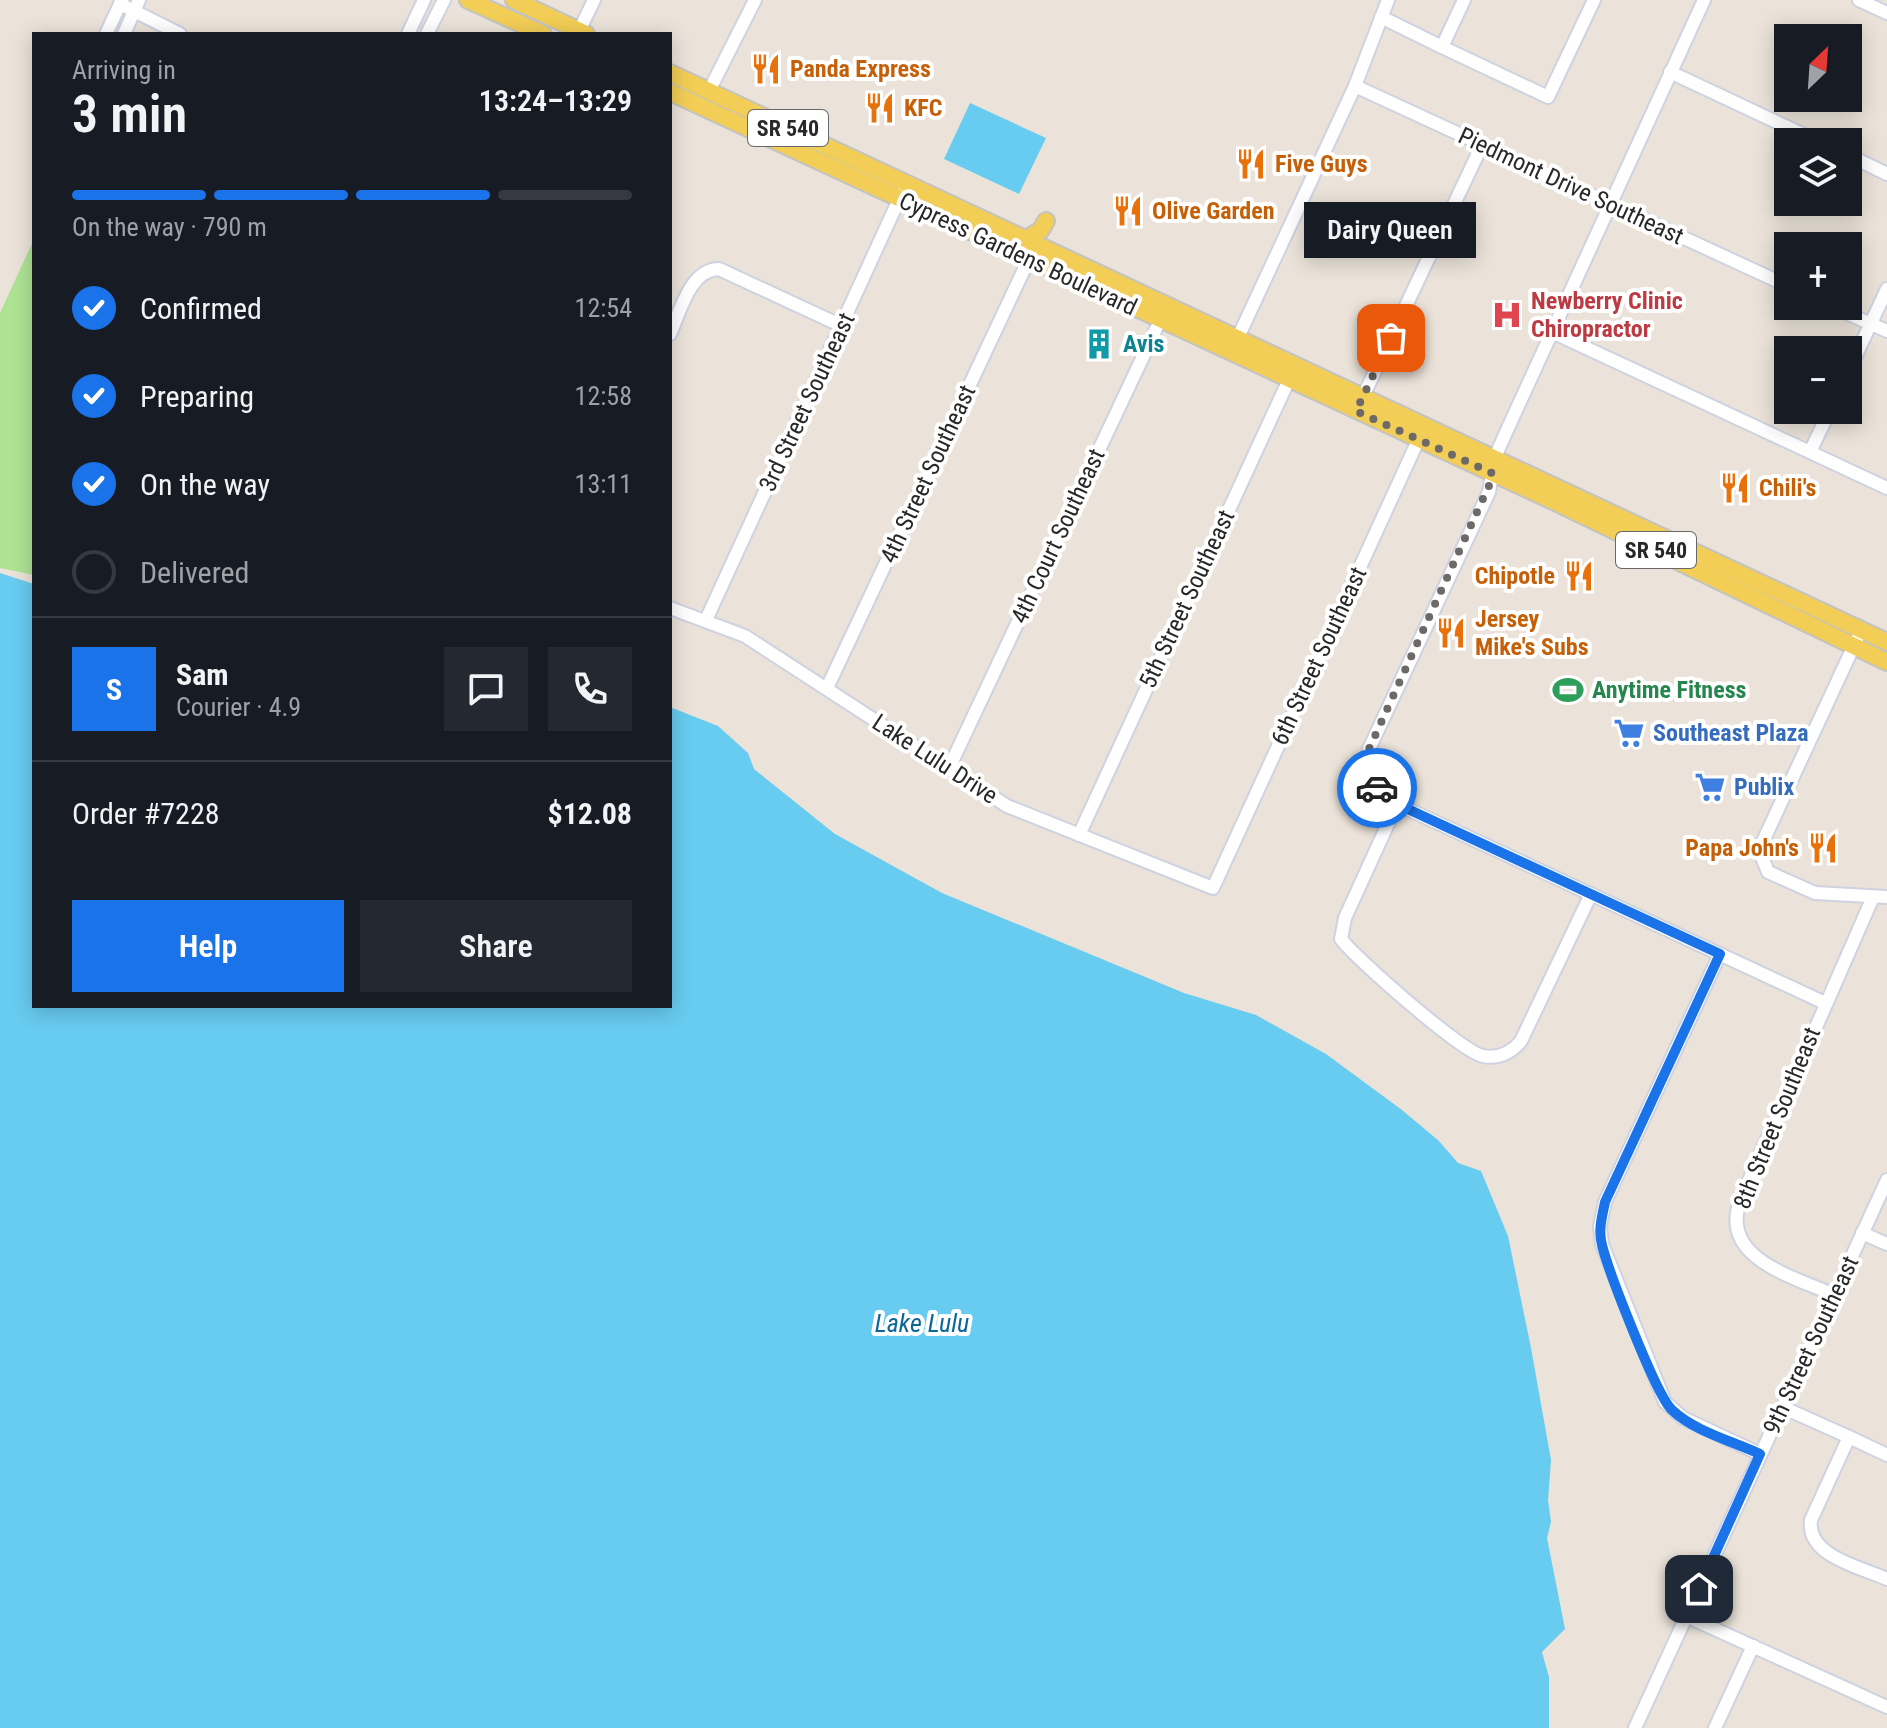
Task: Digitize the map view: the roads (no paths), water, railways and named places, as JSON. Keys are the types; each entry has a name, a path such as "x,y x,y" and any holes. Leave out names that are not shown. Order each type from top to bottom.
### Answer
{"main road":[{"path":"468,0 539,32"},
{"path":"514,0 583,32"},
{"name":"Cypress Gardens Boulevard","path":"672,74 903,191 967,230 1029,259 1164,312 1493,465 1674,541 1887,642"},
{"path":"672,84 709,91"},
{"name":"Cypress Gardens Boulevard","path":"672,93 903,191 1028,240 1089,268 1164,312"},
{"path":"967,230 1016,242 1028,240 1046,221"},
{"path":"1029,259 1089,268"},
{"name":"Cypress Gardens Boulevard","path":"1493,465 1575,511 1887,662"},
{"path":"1575,511 1603,518 1655,541 1674,541"},
{"path":"1685,564 1691,561 1737,571"}],"street":[{"path":"409,32 424,0"},
{"path":"428,32 444,0"},
{"path":"583,32 594,0"},
{"path":"709,91 755,0"},
{"path":"1235,345 1355,86 1388,0"},
{"path":"1442,47 1464,0"},
{"path":"1381,17 1548,97 1594,0"},
{"path":"1704,0 1550,331 1493,465 1489,492 1369,749 1366,764 1372,784 1397,804 1825,1003"},
{"path":"1859,0 1887,13"},
{"path":"107,32 121,2 136,6 177,32"},
{"path":"125,32 136,6"},
{"path":"1670,72 1789,128"},
{"name":"Piedmont Drive Southeast","path":"1355,86 1774,280"},
{"path":"1360,403 1482,145"},
{"path":"1862,162 1887,174"},
{"name":"3rd Street Southeast","path":"706,620 903,191"},
{"name":"4th Street Southeast","path":"827,688 1029,259"},
{"path":"672,330 698,277 712,269 719,269 842,326"},
{"path":"1862,343 1887,289"},
{"name":"4th Court Southeast","path":"949,768 1164,312"},
{"path":"1862,320 1887,331"},
{"path":"1550,331 1887,488"},
{"name":"5th Street Southeast","path":"1079,835 1293,372"},
{"path":"1810,452 1823,424"},
{"name":"6th Street Southeast","path":"1213,888 1422,432"},
{"name":"Lake Lulu Drive","path":"672,609 745,636 1007,806 1213,888"},
{"path":"1862,630 1759,850 1768,872 1815,893 1887,897"},
{"path":"1397,804 1345,918 1341,939 1388,983 1478,1055 1502,1056 1521,1041 1591,894"},
{"name":"8th Street Southeast","path":"1834,1295 1757,1259 1741,1243 1736,1222 1740,1201 1873,897"},
{"path":"1720,954 1605,1202 1600,1234 1614,1281 1665,1402 1683,1418 1760,1454"},
{"name":"9th Street Southeast","path":"1635,1728 1887,1180"},
{"path":"1862,1233 1887,1244"},
{"path":"1782,1407 1887,1455"},
{"path":"1849,1437 1811,1520 1809,1533 1818,1548 1887,1579"},
{"path":"1686,1616 1887,1707"},
{"path":"1715,1728 1753,1646"}],"water":[{"path":"970,103 1046,138 1019,194 944,159"},
{"name":"Lake Lulu","path":"0,573 32,583 32,1008 672,1008 672,708 718,726 748,753 754,769 835,834 942,893 1184,993 1256,1015 1326,1054 1402,1110 1439,1141 1458,1163 1481,1171 1508,1236 1551,1460 1548,1500 1551,1522 1547,1538 1565,1629 1542,1652 1549,1677 1549,1728 0,1728"}],"place":[{"name":"Panda Express","path":"766,69"},
{"name":"KFC","path":"880,108"},
{"name":"Five Guys","path":"1251,164"},
{"name":"Olive Garden","path":"1128,211"},
{"name":"Newberry Clinic Chiropractor","path":"1507,315"},
{"name":"Dairy Queen","path":"1391,338"},
{"name":"Avis","path":"1099,344"},
{"name":"Chili's","path":"1735,488"},
{"name":"Chipotle","path":"1579,576"},
{"name":"Jersey Mike's Subs","path":"1451,633"},
{"name":"Anytime Fitness","path":"1568,690"},
{"name":"Southeast Plaza","path":"1629,733"},
{"name":"Publix","path":"1710,787"},
{"name":"Papa John's","path":"1823,848"}]}
